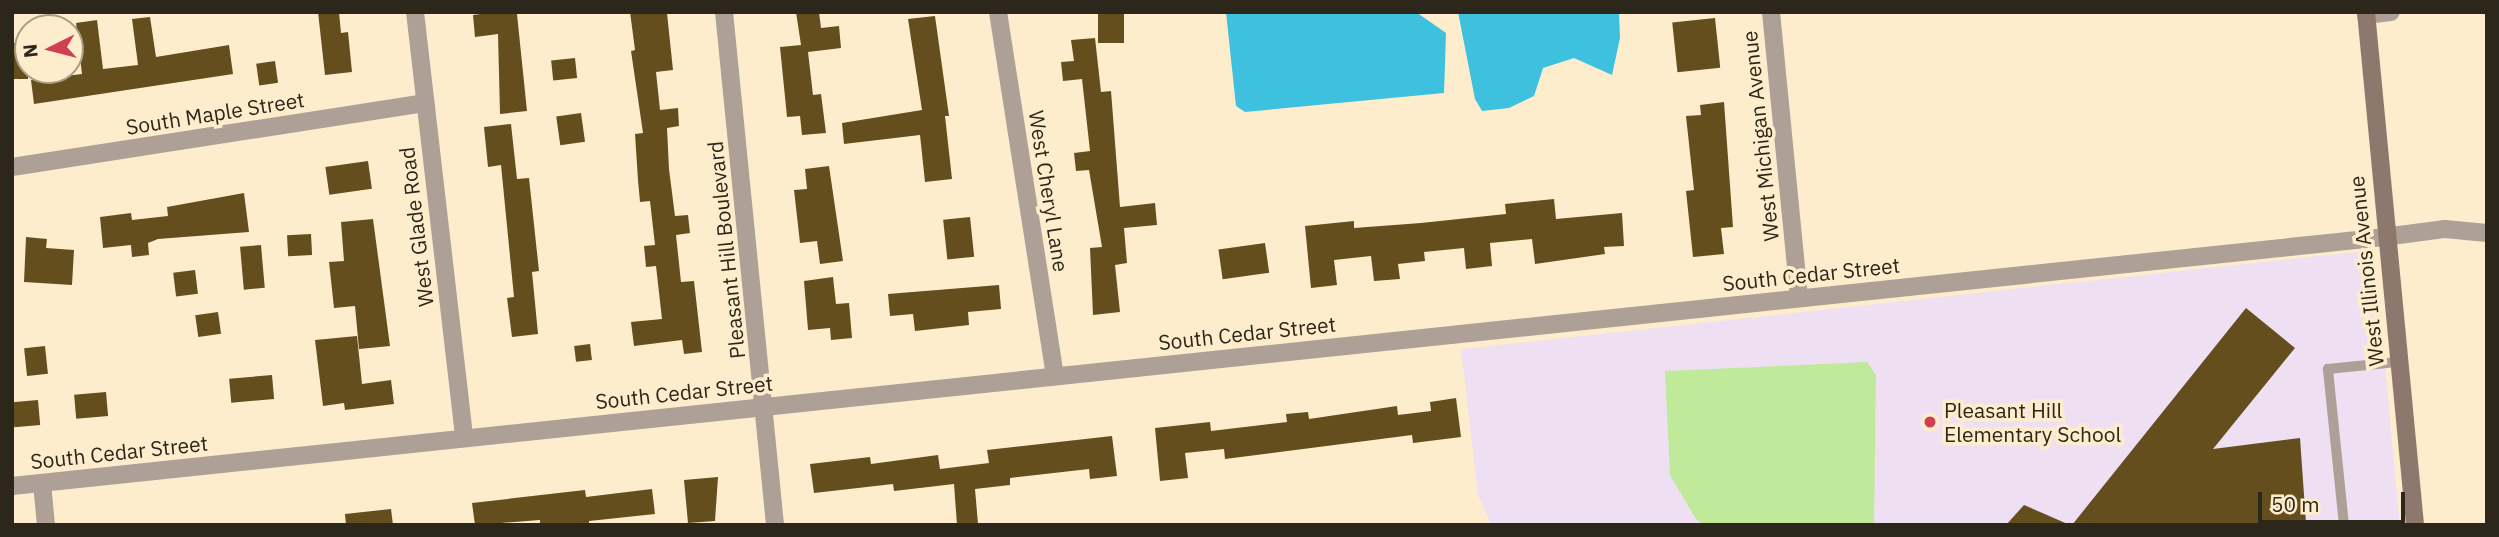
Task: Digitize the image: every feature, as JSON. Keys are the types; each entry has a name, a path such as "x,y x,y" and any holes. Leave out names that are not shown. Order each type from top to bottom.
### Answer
{"main road":[{"name":"West Illinois Avenue","path":"2366,14 2384,237 2414,525"}],"street":[{"name":"West Glade Road","path":"415,12 464,437"},
{"name":"Pleasant Hill Boulevard","path":"724,12 775,525"},
{"name":"West Cheryl Lane","path":"998,12 1055,376"},
{"name":"West Michigan Avenue","path":"1771,12 1799,298"},
{"path":"2366,14 2391,12"},
{"name":"South Maple Street","path":"12,167 424,103"},
{"name":"South Cedar Street","path":"12,486 2445,229 2487,233"},
{"path":"42,483 46,525"}],"lane":[{"path":"2344,525 2328,369 2397,362"}],"shaded area":[{"name":"Pleasant Hill Elementary School","path":"2374,250 2400,525 1491,525 1478,495 1461,349"}],"green space":[{"path":"1867,362 1876,375 1874,525 1703,525 1696,519 1670,475 1665,371"}],"water":[{"path":"1226,12 1416,12 1446,33 1444,93 1245,112 1236,106"},
{"path":"1458,12 1619,12 1620,38 1612,75 1574,58 1543,68 1534,96 1509,108 1482,111 1475,99"}],"building":[{"path":"318,12 339,12 341,33 348,32 352,72 325,75"},
{"path":"495,12 517,14 527,111 500,114 498,34 475,37 473,15"},
{"path":"630,12 667,13 673,70 656,72 660,110 678,108 679,126 667,128 669,169 675,216 688,215 690,233 676,235 681,282 694,281 702,352 684,354 682,340 634,346 631,322 662,319 656,266 646,267 644,246 655,245 650,201 640,202 635,134 643,133 631,51 635,50"},
{"path":"796,12 819,12 821,28 839,26 841,48 808,52 813,95 821,94 826,133 802,135 800,116 787,117 780,47 801,45"},
{"path":"1098,12 1124,12 1124,43 1098,43"},
{"path":"935,16 949,116 945,116 952,179 925,182 920,135 844,144 842,123 922,110 908,19"},
{"path":"150,17 156,57 229,45 233,74 34,104 32,84 84,84 84,22 97,20 103,69 138,65 132,19"},
{"path":"1715,18 1720,68 1677,72 1672,22"},
{"path":"1095,38 1101,92 1111,91 1120,207 1155,203 1157,225 1124,228 1127,263 1115,265 1120,312 1093,315 1090,248 1102,247 1089,170 1076,171 1074,153 1090,151 1082,79 1063,81 1061,62 1074,61 1071,40"},
{"path":"14,43 14,79 12,79"},
{"path":"575,58 577,78 553,80 551,61"},
{"path":"275,61 278,83 259,85 256,64"},
{"path":"1724,102 1733,227 1721,228 1724,254 1693,257 1686,191 1694,190 1686,116 1701,115 1700,105"},
{"path":"581,113 585,142 560,145 556,116"},
{"path":"511,124 517,179 529,178 539,271 532,272 538,334 512,337 507,298 514,297 501,165 488,167 484,127"},
{"path":"368,161 372,189 329,195 325,167"},
{"path":"829,166 843,261 820,264 817,241 800,243 794,190 807,189 805,169"},
{"path":"244,193 249,232 158,239 148,243 149,255 132,257 131,245 103,248 100,217 131,213 132,220 168,216 167,207"},
{"path":"1554,199 1556,219 1622,213 1624,246 1604,247 1605,254 1535,264 1532,239 1490,243 1492,266 1466,269 1464,248 1424,252 1425,261 1398,264 1400,279 1374,281 1371,256 1334,260 1337,285 1311,288 1305,226 1354,221 1354,228 1506,214 1505,204"},
{"path":"970,217 974,257 947,260 943,220"},
{"path":"373,219 390,346 359,349 355,306 334,308 329,262 344,261 341,222"},
{"path":"311,234 312,255 288,256 287,235"},
{"path":"26,237 47,239 46,248 74,250 72,285 24,282"},
{"path":"1265,243 1269,273 1223,279 1218,250"},
{"path":"261,245 265,288 244,290 240,247"},
{"path":"195,270 198,294 176,297 173,273"},
{"path":"833,277 836,304 849,303 852,338 831,340 830,328 808,330 804,281"},
{"path":"999,285 1001,309 968,312 969,325 915,331 913,314 890,316 888,294"},
{"path":"2246,308 2295,348 2213,449 2300,438 2306,523 2072,525"},
{"path":"218,312 221,334 198,337 195,315"},
{"path":"357,336 362,384 391,380 394,404 345,410 344,403 323,406 315,340"},
{"path":"590,344 592,360 576,362 574,346"},
{"path":"45,346 48,374 27,376 24,348"},
{"path":"272,375 274,399 231,403 229,379"},
{"path":"106,392 108,416 76,419 74,395"},
{"path":"1456,398 1461,437 1413,443 1412,435 1225,459 1224,449 1185,453 1188,478 1160,481 1155,428 1210,422 1211,431 1287,422 1286,414 1308,412 1309,419 1397,406 1398,415 1431,411 1430,402"},
{"path":"38,400 40,425 14,427 12,402"},
{"path":"1112,436 1117,476 1090,479 1089,469 1010,478 1010,485 975,489 978,524 957,525 954,484 894,491 893,484 814,493 810,464 870,457 871,464 938,455 940,469 989,463 987,450"},
{"path":"718,477 715,521 688,523 684,480"},
{"path":"652,489 655,514 589,521 589,525 540,525 540,520 475,525 472,503 585,490 586,497"},
{"path":"2024,505 2070,525 2006,525"},
{"path":"391,509 393,525 346,525 345,514"}],"place":[{"name":"Pleasant Hill Elementary School","path":"1930,422"}]}
